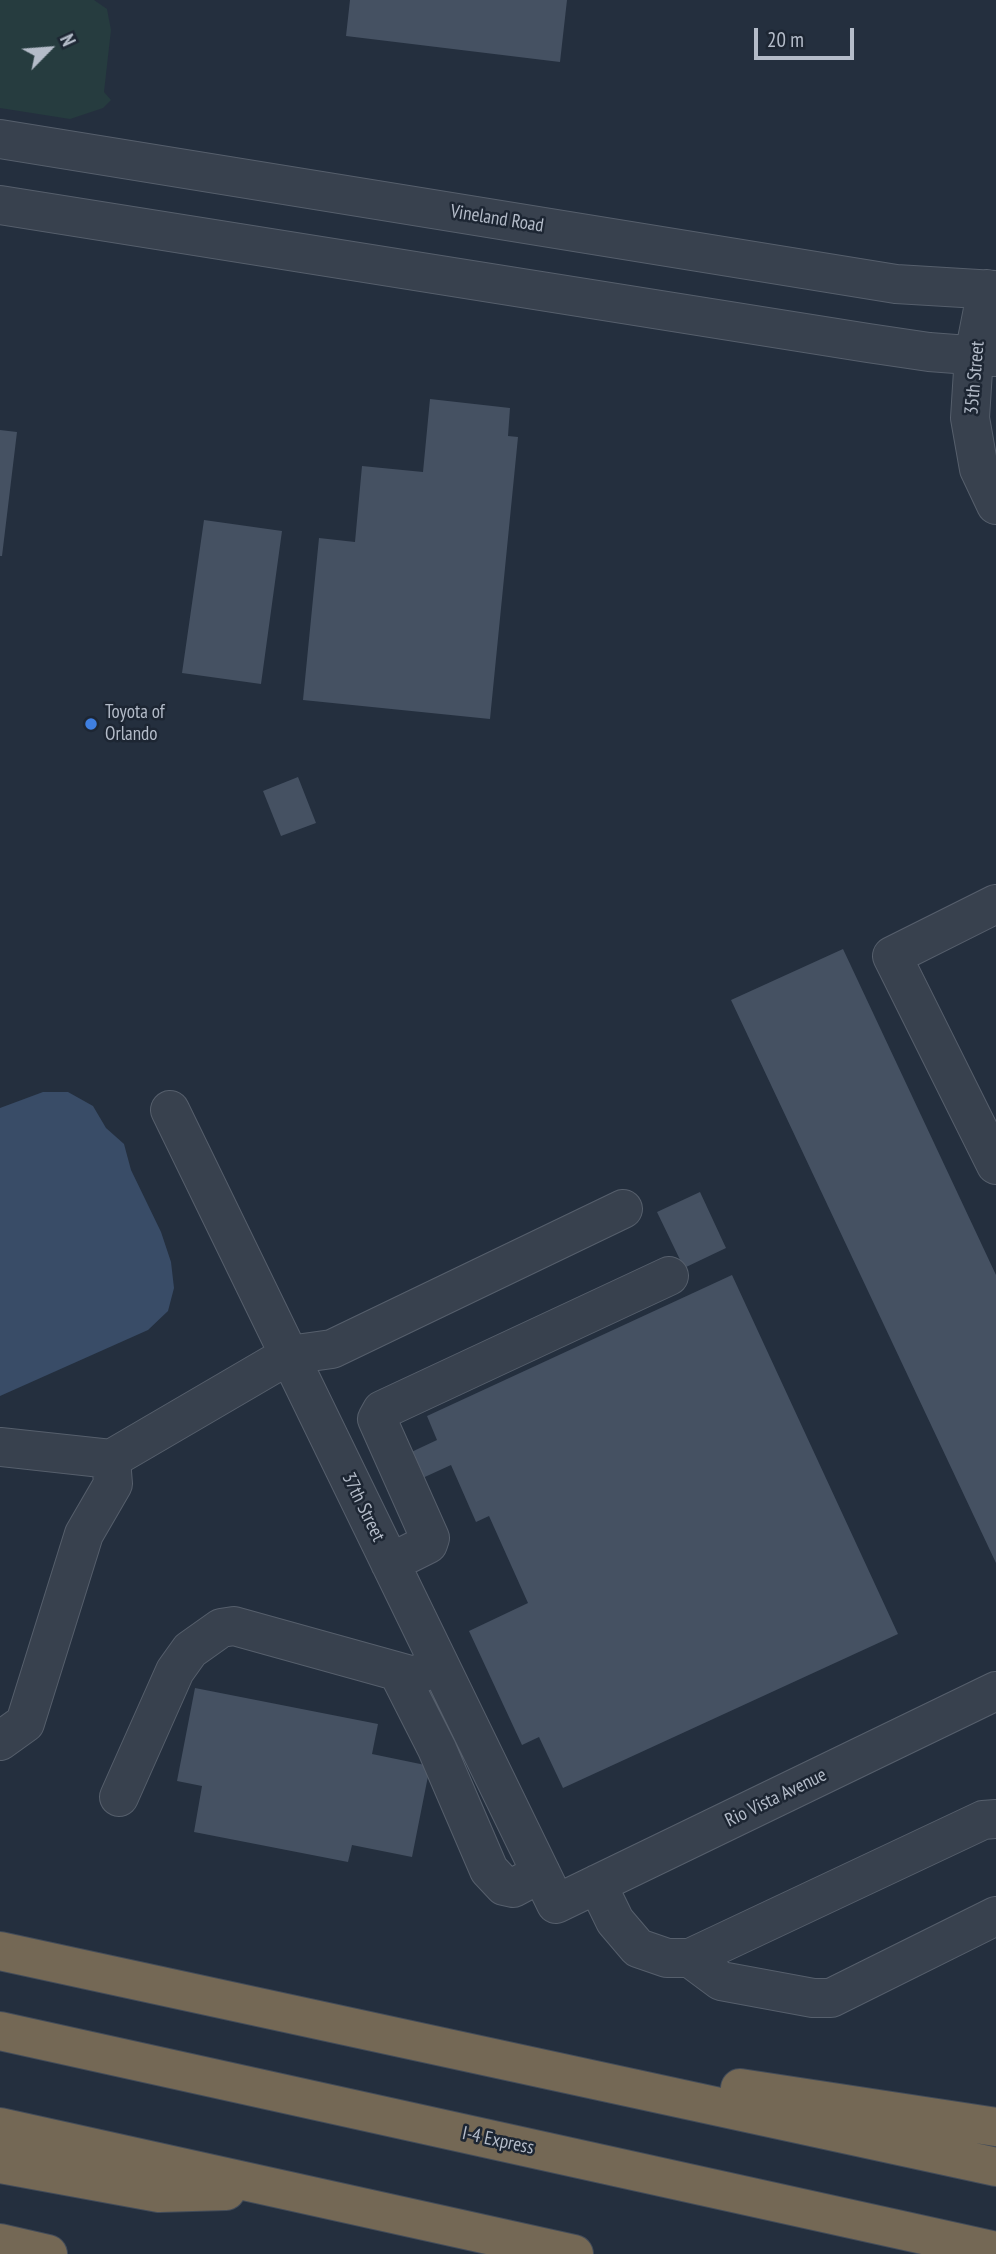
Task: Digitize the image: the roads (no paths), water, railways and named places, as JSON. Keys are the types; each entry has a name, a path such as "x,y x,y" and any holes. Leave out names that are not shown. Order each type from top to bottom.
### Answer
{"highway":[{"path":"0,1951 343,2028 996,2167"},
{"path":"343,2028 996,2127"},
{"name":"I-4 Express","path":"0,2031 996,2251"},
{"path":"0,2127 574,2254"},
{"path":"0,2164 159,2193 282,2189"},
{"path":"0,2243 48,2254"}],"street":[{"name":"Vineland Road","path":"0,139 896,284 992,290"},
{"path":"0,205 880,345 985,356"},
{"name":"35th Street","path":"992,290 985,356 970,418 979,469 996,505"},
{"path":"996,904 892,956 984,1112 996,1165"},
{"name":"37th Street","path":"170,1110 548,1888"},
{"path":"0,1447 111,1459 289,1355 332,1349 623,1209"},
{"path":"390,1563 428,1544 430,1538 377,1419 382,1410 669,1276"},
{"path":"0,1741 25,1723 84,1534 113,1484 111,1459"},
{"path":"119,1797 175,1671 190,1650 221,1628 234,1626 399,1674 414,1676 439,1665"},
{"name":"Rio Vista Avenue","path":"399,1674 437,1749 489,1870 504,1886 513,1888 597,1884 996,1691"},
{"path":"597,1884 615,1920 638,1948 667,1958 690,1958 984,1820 996,1819"},
{"path":"690,1958 721,1981 813,1998 831,1998 996,1916"}],"water":[{"path":"43,1092 68,1092 93,1106 106,1128 124,1144 131,1170 161,1232 171,1262 174,1288 168,1311 148,1330 0,1396 0,1108"}],"place":[{"name":"Toyota of Orlando","path":"91,724"}]}
